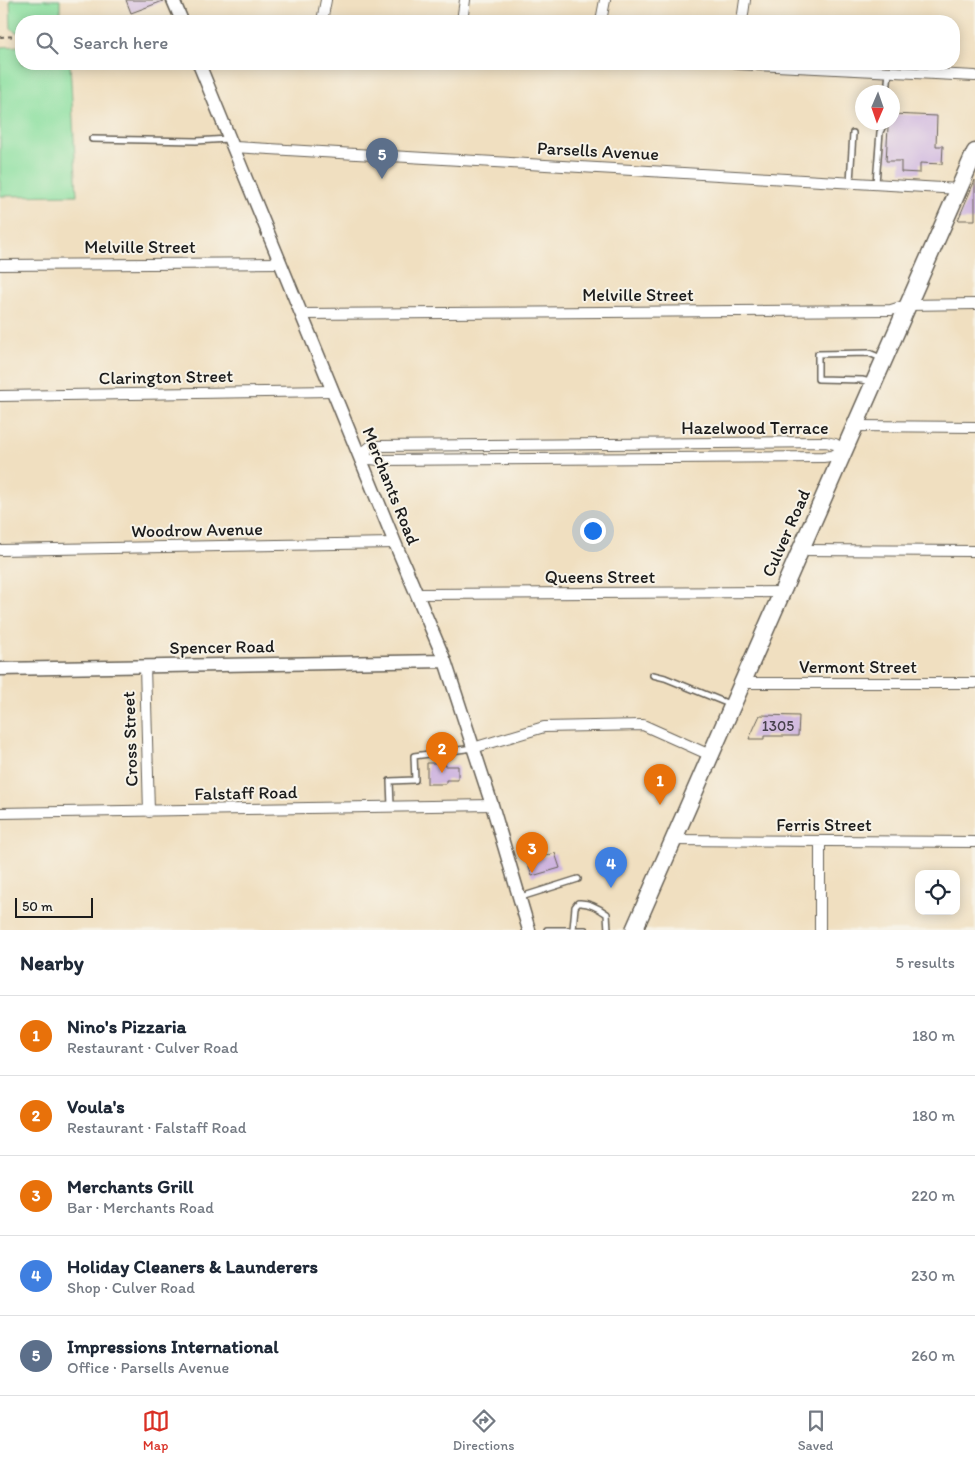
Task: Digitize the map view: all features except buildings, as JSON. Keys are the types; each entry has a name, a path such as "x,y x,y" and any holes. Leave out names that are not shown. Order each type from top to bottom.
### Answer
{"main road":[{"name":"Culver Road","path":"634,930 883,358 975,152"}],"street":[{"path":"173,0 179,15"},
{"path":"323,15 326,0"},
{"path":"463,15 465,0"},
{"path":"602,15 605,0"},
{"path":"743,15 745,0"},
{"name":"Merchants Road","path":"202,70 445,661 530,930"},
{"path":"851,70 975,76"},
{"name":"Parsells Avenue","path":"233,143 959,189"},
{"name":"Melville Street","path":"0,265 281,263"},
{"name":"Melville Street","path":"301,314 891,310 907,305 975,304"},
{"name":"Clarington Street","path":"0,396 333,391"},
{"path":"855,426 975,427"},
{"name":"Hazelwood Terrace","path":"826,442 835,444 844,450 832,456 823,457 379,460 370,459 360,454 370,447 378,446 582,444 826,442"},
{"name":"Woodrow Avenue","path":"0,550 395,543"},
{"path":"800,550 975,551"},
{"name":"Queens Street","path":"418,594 782,592"},
{"name":"Spencer Road","path":"0,669 445,661"},
{"name":"Cross Street","path":"145,666 149,812"},
{"name":"Vermont Street","path":"742,683 975,683"},
{"path":"474,748 544,727 643,725 710,755"},
{"name":"Falstaff Road","path":"0,814 492,805"},
{"name":"Ferris Street","path":"673,840 975,842"},
{"path":"820,841 820,930"}],"lane":[{"path":"888,85 889,72"},
{"path":"876,183 881,130"},
{"path":"850,182 853,133"},
{"path":"92,139 233,143"},
{"path":"873,383 862,380 818,379 818,354 869,354 883,358"},
{"path":"582,444 583,458"},
{"path":"653,675 732,705"},
{"path":"391,806 390,781 415,780 414,756 474,748"},
{"path":"520,898 578,880"},
{"path":"573,930 575,907 578,903 584,902 607,914 608,930"},
{"path":"547,930 585,930"}],"path":[{"path":"0,36 15,36"}],"green space":[{"path":"10,0 60,0 60,15 15,15 15,32 11,28"},
{"path":"15,46 15,70 70,70 77,195 0,196 0,47"}],"place":[{"name":"Impressions International","path":"382,179"},
{"name":"Voula's","path":"442,773"},
{"name":"Nino's Pizzaria","path":"660,805"},
{"name":"Merchants Grill","path":"532,873"},
{"name":"Holiday Cleaners & Launderers","path":"611,888"}]}
